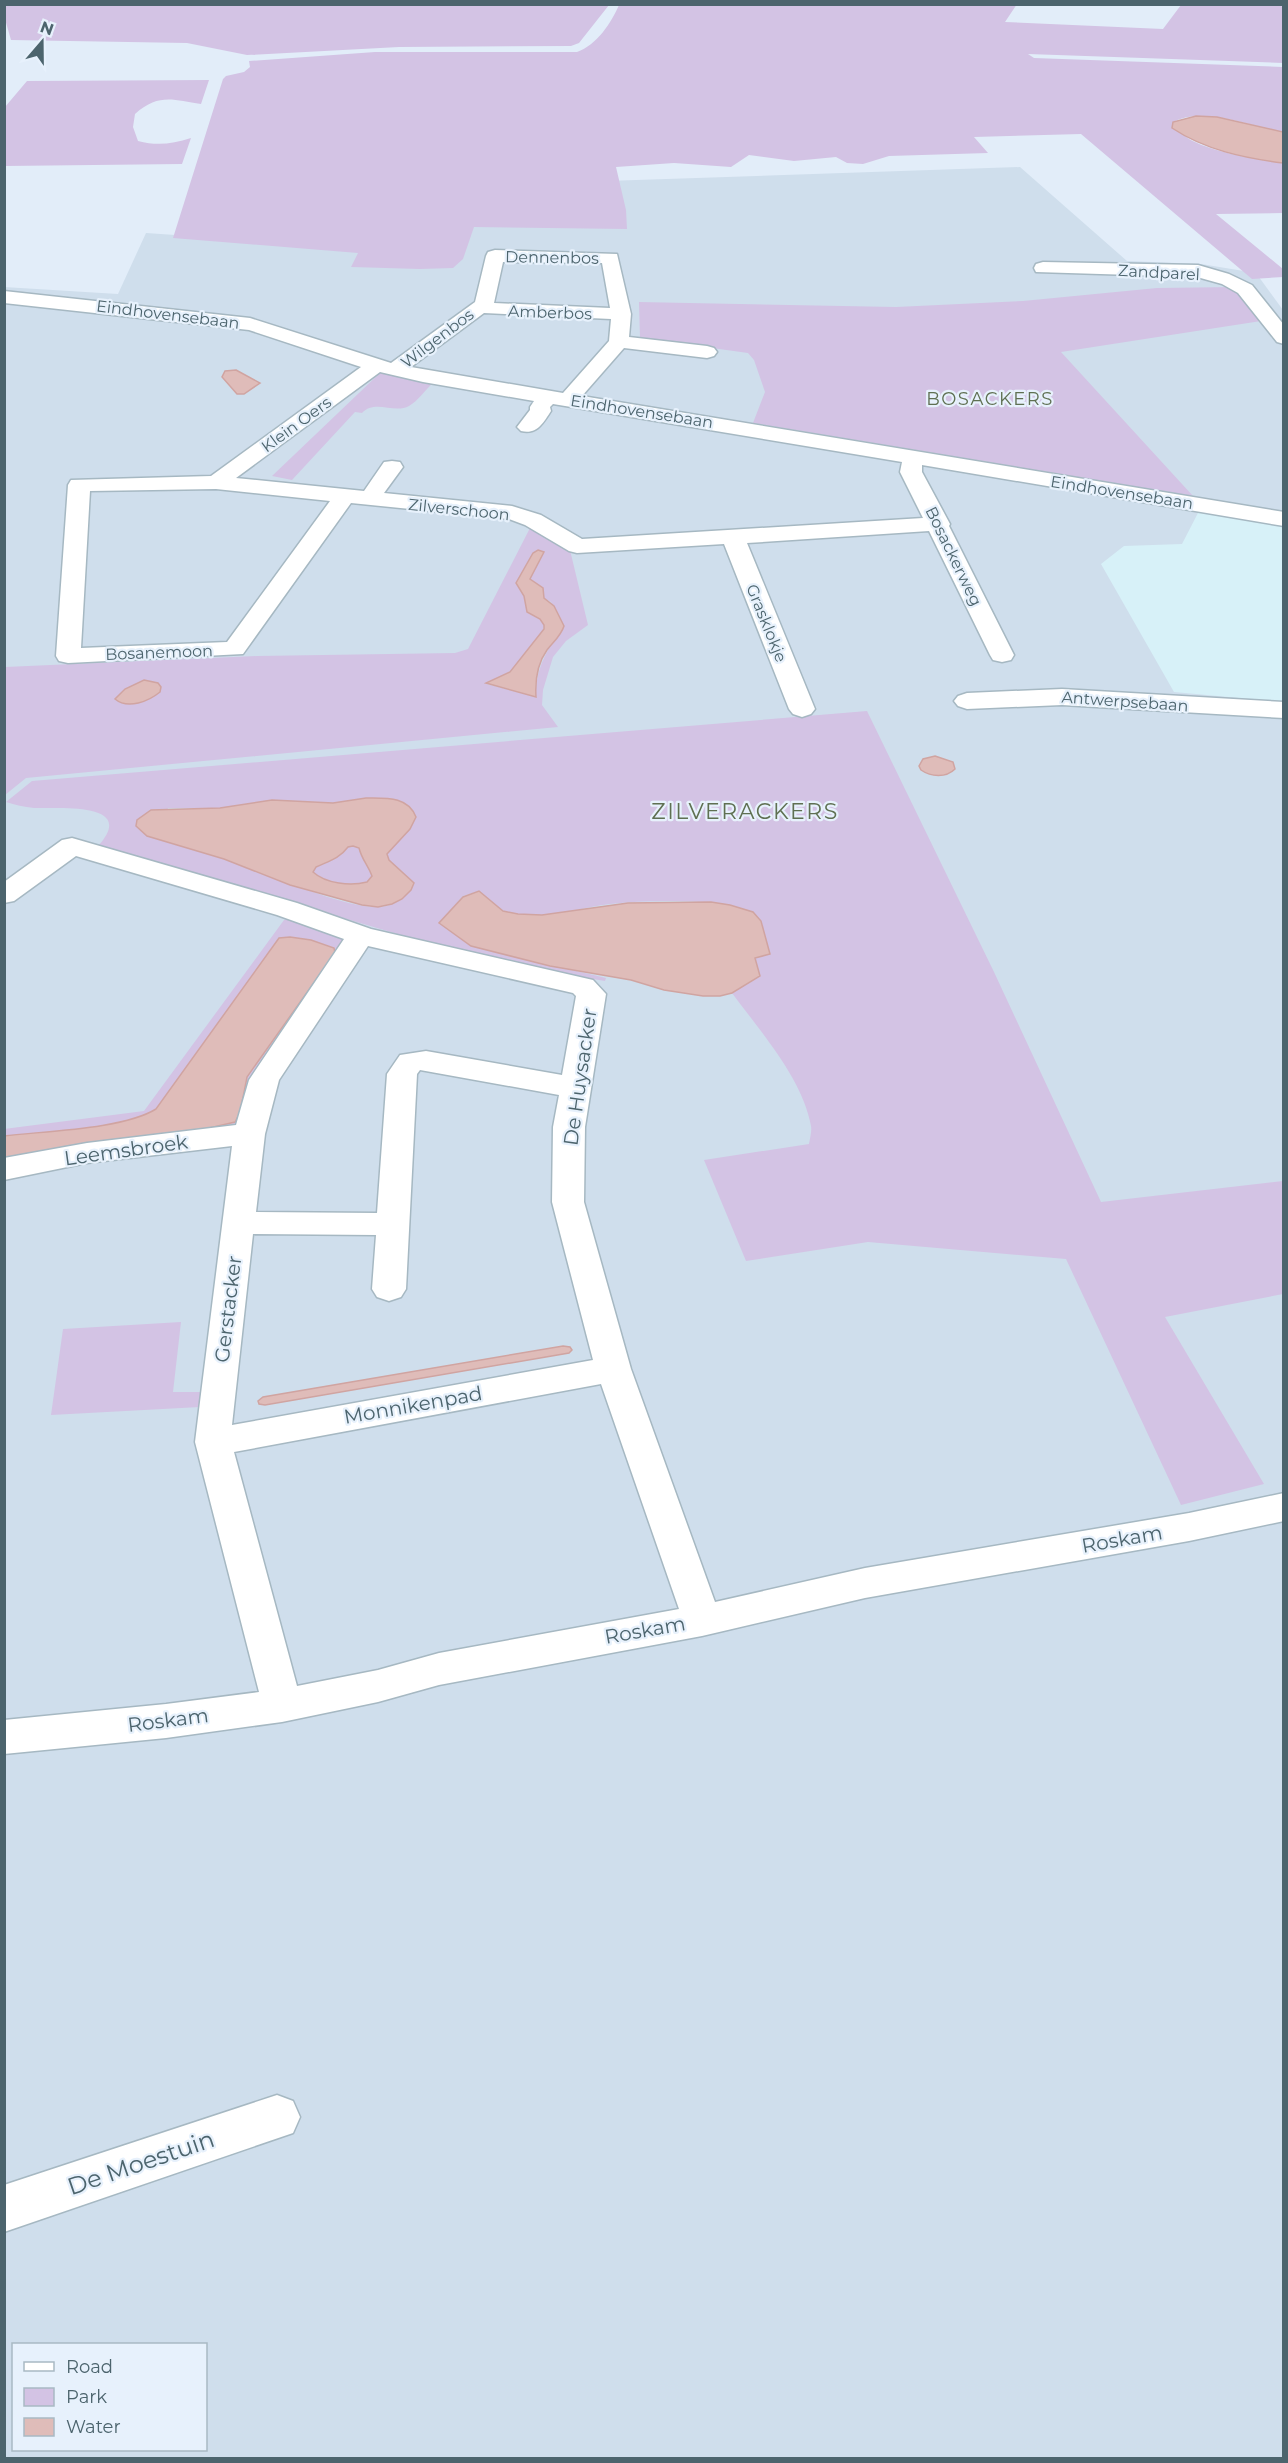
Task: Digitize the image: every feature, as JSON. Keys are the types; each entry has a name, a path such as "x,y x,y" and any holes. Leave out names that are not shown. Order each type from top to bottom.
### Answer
{"street":[{"name":"Dennenbos","path":"480,307 484,304 495,256 610,258 621,314 619,342"},
{"name":"Zandparel","path":"1043,268 1198,271 1245,289 1284,338"},
{"name":"Eindhovensebaan","path":"4,297 229,321 276,331 385,368 1284,519"},
{"name":"Wilgenbos","path":"385,368 480,307"},
{"name":"Amberbos","path":"480,307 499,310 621,314"},
{"path":"528,427 541,411 540,407 559,397 619,342 707,351"},
{"name":"Klein Oers","path":"216,482 385,368"},
{"name":"Bosackerweg","path":"915,457 911,472 939,524 1002,655"},
{"path":"369,499 392,467"},
{"name":"Zilverschoon","path":"79,484 216,482 512,513 533,520 577,546 939,524"},
{"name":"Bosanemoon","path":"79,484 68,656 234,649 344,496"},
{"name":"Grasklokje","path":"733,537 802,709"},
{"name":"Antwerpsebaan","path":"966,701 1062,697 1284,710"},
{"name":"De Huysacker","path":"4,895 72,846 287,909 361,935 440,955 583,986 591,994 569,1126 568,1202 613,1369 702,1620"},
{"name":"Gerstacker","path":"282,1705 213,1442 249,1134 264,1080 361,935"},
{"path":"389,1289 402,1074 405,1065 414,1060 426,1061 549,1084 576,1086"},
{"name":"Leemsbroek","path":"4,1169 87,1153 249,1134"},
{"path":"238,1223 392,1224"},
{"name":"Monnikenpad","path":"213,1442 613,1369"},
{"name":"Roskam","path":"4,1737 166,1721 282,1705 378,1686 440,1669 702,1620 866,1583 1189,1527 1284,1507"},
{"name":"De Moestuin","path":"4,2209 277,2117"}],"shaded area":[{"path":"1020,167 1127,261 1201,264 1256,273 1283,310 1283,2458 5,2458 4,287 118,294 146,233 367,248 453,219 606,181"},
{"path":"1199,511 1283,524 1283,702 1174,692 1101,564 1124,546 1182,544"}],"green space":[{"path":"1017,4 1005,22 1163,29 1181,5 1278,4 1283,7 1283,63 1028,54 1034,58 1283,67 1283,132 1213,117 1199,116 1173,122 1183,135 1205,146 1232,154 1283,163 1283,213 1216,214 1283,269 1283,277 1252,279 1081,134 974,137 988,153 889,156 863,164 847,163 836,157 794,161 749,155 731,167 674,163 616,167 626,210 627,229 474,227 463,259 453,268 351,267 358,253 173,238 223,79 226,76 244,72 250,67 249,61 375,52 577,52 597,39 619,5"},
{"path":"4,5 609,5 579,43 571,46 399,47 247,55 187,43 11,40"},
{"path":"209,80 201,104 174,100 159,101 144,107 135,114 133,127 138,141 164,144 191,138 182,164 5,166 5,107 27,81"},
{"path":"1235,287 1261,321 1061,352 1193,496 753,423 765,392 754,360 748,353 640,338 639,302 896,307 1023,301 1157,288"},
{"path":"381,372 434,382 409,406 403,408 373,407 362,413 355,412 292,480 272,476"},
{"path":"530,528 570,550 588,625 566,641 553,657 543,690 542,705 558,727 26,778 5,795 5,667 257,656 455,653 468,649","holes":["543,554 530,579 538,585 544,598 551,602 563,626 540,668 536,697 487,684 510,672 542,634 544,625 540,619 527,611 524,596 516,583"]},
{"path":"867,711 994,972 1101,1202 1283,1181 1283,1294 1165,1317 1264,1484 1181,1505 1066,1259 868,1242 746,1261 704,1160 809,1144 811,1128 806,1108 790,1073 732,993 759,976 755,958 763,956 730,905 686,901 639,902 530,916 500,910 479,891 463,896 439,923 471,946 606,978 605,981 593,979 446,951 411,938 98,846 108,831 108,821 102,814 90,810 30,808 6,802 32,781","holes":["272,800 333,803 347,801 391,849 387,854 389,860 414,883 408,893 399,900 378,907 352,904 225,859 159,840 168,808 221,808"]},
{"path":"352,846 359,848 372,876 367,882 339,883 313,872 316,867 337,857"},
{"path":"290,918 346,938 246,1126 188,1133 235,1122 240,1113 247,1077 334,948 311,940 285,937 156,1109 142,1116 104,1125 5,1136 4,1129 144,1111 284,920"},
{"path":"181,1322 173,1392 204,1392 200,1407 51,1415 63,1329"}],"water":[{"path":"1196,116 1217,117 1283,132 1283,163 1225,152 1198,142 1172,128 1173,122"},
{"path":"236,370 260,383 244,394 237,394 222,377 225,371"},
{"path":"538,550 544,552 530,579 543,588 544,598 554,606 564,626 541,661 536,679 536,697 486,683 510,672 544,629 540,619 527,612 524,596 516,583 533,553"},
{"path":"144,680 158,683 161,687 160,692 144,701 132,704 115,699 125,689"},
{"path":"935,756 953,762 955,769 938,776 921,770 919,766 923,759"},
{"path":"366,798 388,798 408,805 412,810 416,817 410,829 387,854 389,860 414,883 402,899 378,907 362,905 290,885 224,859 147,836 136,826 137,820 151,810 220,808 272,800 333,803","holes":["348,847 359,848 372,876 367,882 339,883 313,872 316,867 337,857"]},
{"path":"479,891 503,911 518,914 542,915 628,903 711,902 730,905 753,912 761,921 770,954 755,958 760,976 732,993 720,996 703,996 664,990 631,980 550,966 471,946 439,923 463,897"},
{"path":"279,938 311,940 334,948 335,953 247,1077 240,1113 235,1122 188,1133 5,1161 4,1136 105,1125 142,1116 156,1109"},
{"path":"563,1346 570,1347 572,1350 569,1353 265,1405 259,1404 258,1401 263,1397"}],"district":[{"name":"BOSACKERS","path":"990,399"},
{"name":"ZILVERACKERS","path":"745,811"}]}
